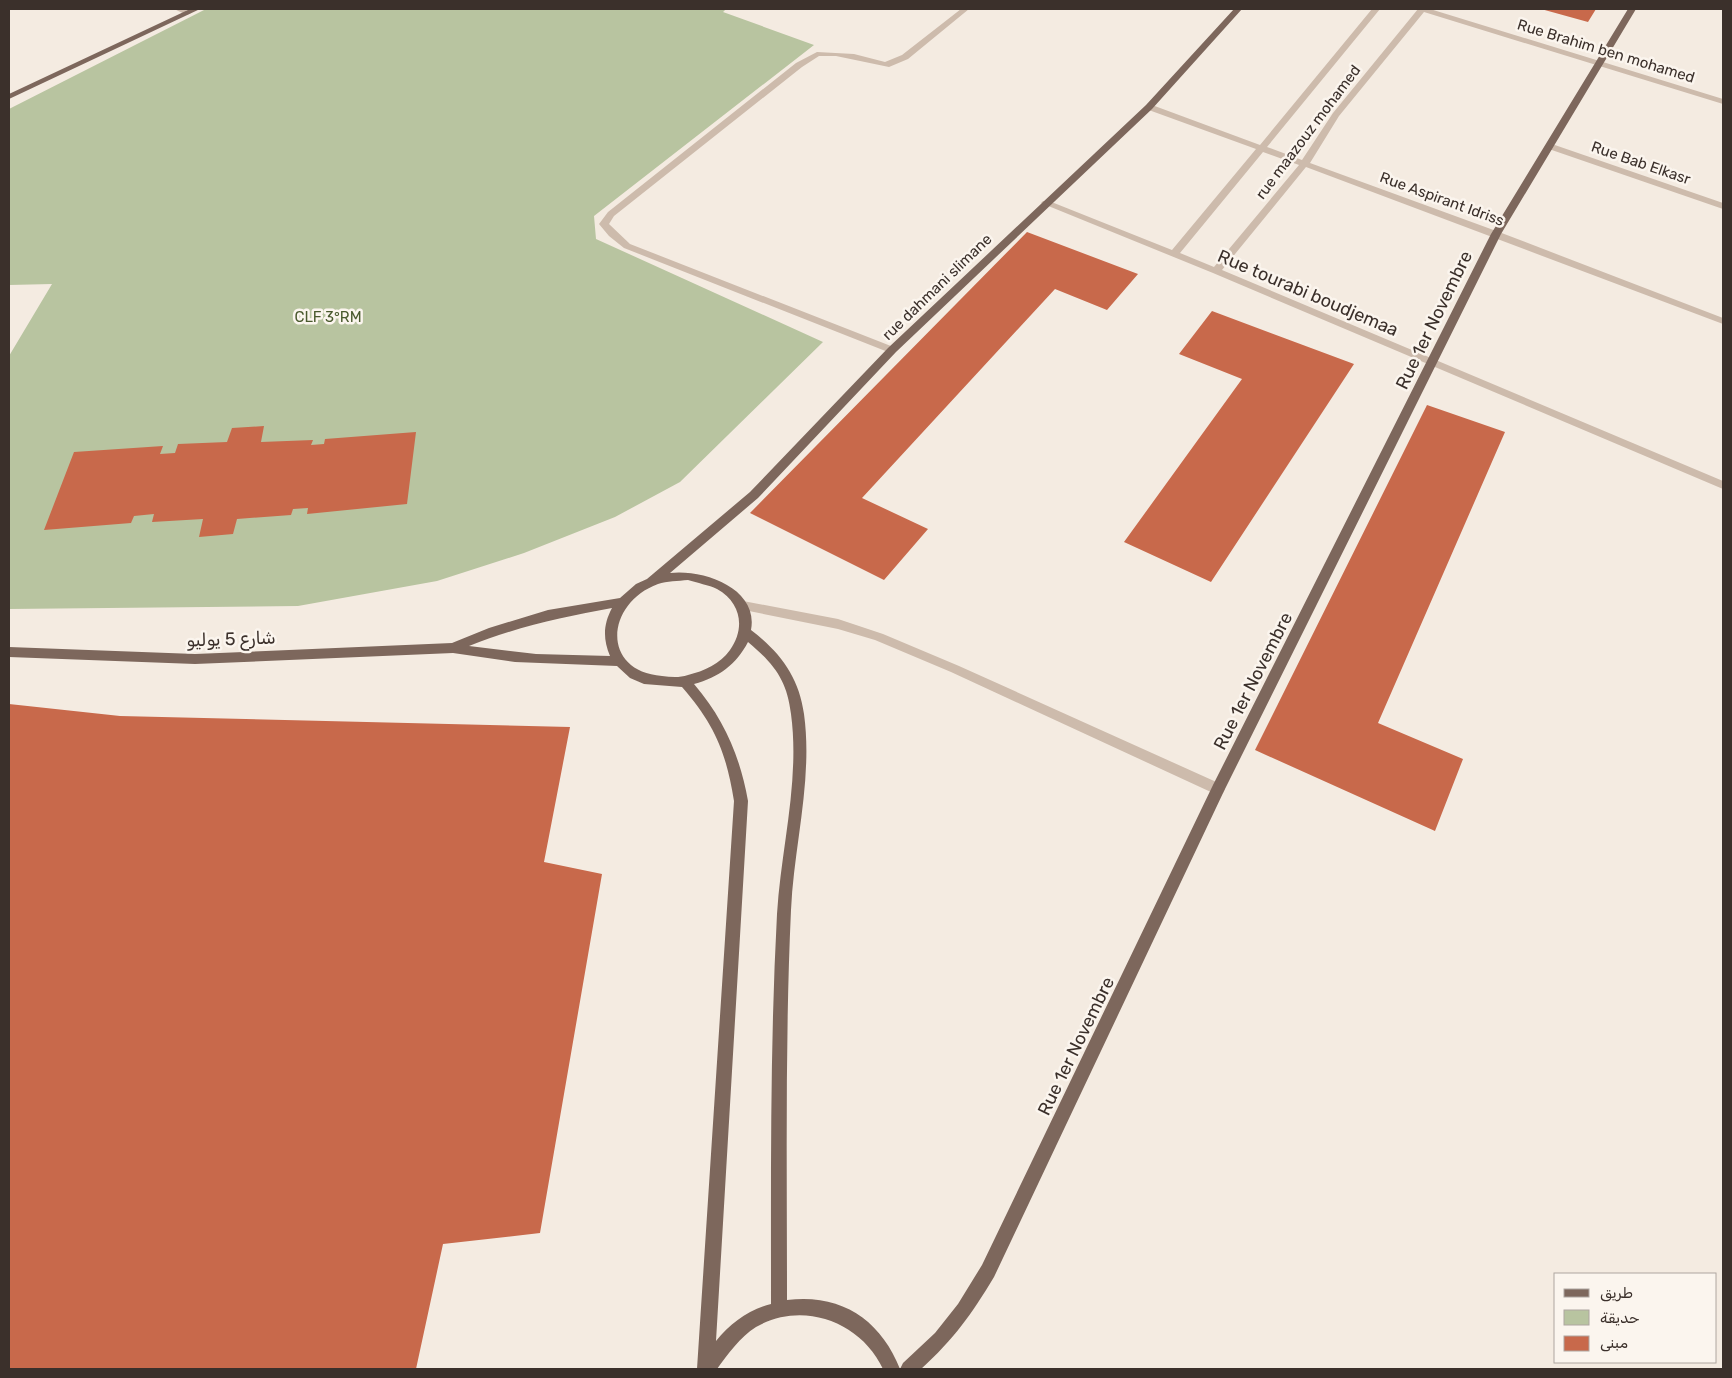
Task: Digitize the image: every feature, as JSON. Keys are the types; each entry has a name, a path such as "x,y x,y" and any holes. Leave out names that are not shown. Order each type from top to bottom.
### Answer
{"main road":[{"path":"9,97 196,9"},
{"name":"rue dahmani slimane","path":"652,581 754,495 892,350 1149,107 1238,9"},
{"name":"Rue 1er Novembre","path":"909,1369 941,1339 964,1310 988,1271 1218,789 1496,234 1632,9"},
{"path":"680,576 706,578 722,585 734,594 743,606 747,620 746,634 740,649 730,662 702,678 685,682 666,682 648,679 631,672 619,661 611,647 608,631 613,616 622,602 636,590 652,581 680,576"},
{"name":"شارع 5 يوليو","path":"453,648 493,631 548,615 622,602"},
{"path":"746,634 774,657 784,672 792,688 799,725 798,775 785,894 779,1077 779,1308"},
{"name":"شارع 5 يوليو","path":"9,652 195,659 453,648 483,655 619,661"},
{"path":"685,682 707,707 724,736 736,767 741,802 706,1369"},
{"path":"706,1369 725,1343 749,1322 779,1308 803,1306 828,1310 850,1319 870,1334 886,1356 892,1369"}],"street":[{"path":"178,9 187,13"},
{"path":"892,350 627,246 612,234 604,224 611,214 799,65 817,54 854,56 886,65 905,57 965,9"},
{"name":"rue maazouz mohamed","path":"1173,255 1376,9"},
{"name":"rue maazouz mohamed","path":"1216,271 1305,163 1336,115 1422,9"},
{"name":"Rue Brahim ben mohamed","path":"1422,9 1723,102"},
{"name":"Rue Aspirant Idriss","path":"1149,107 1496,234 1723,321"},
{"name":"Rue Bab Elkasr","path":"1549,146 1723,206"},
{"name":"Rue tourabi boudjemaa","path":"1046,203 1216,271 1723,486"},
{"path":"743,606 838,624 879,637 1218,789"}],"green space":[{"name":"CLF 3°RM","path":"206,9 726,9 723,12 814,45 594,216 596,239 823,342 680,482 615,517 524,553 437,581 298,606 9,609 9,356 52,284 9,285 9,109"}],"building":[{"path":"1541,9 1596,9 1588,22"},
{"path":"1027,232 1138,274 1107,310 1055,289 862,498 928,529 884,580 750,513"},
{"path":"1212,311 1354,364 1211,582 1124,542 1242,379 1179,354"},
{"path":"1427,405 1505,432 1378,723 1463,759 1435,831 1255,750"},
{"path":"264,426 261,442 313,440 311,445 324,444 325,439 416,432 407,504 307,514 308,508 293,509 291,515 237,519 233,534 199,537 203,519 152,522 154,514 134,516 131,523 44,530 74,452 163,446 160,454 175,453 178,444 227,442 232,428"},
{"path":"9,704 120,716 570,727 544,862 602,874 540,1233 443,1244 416,1369 9,1369"}]}
